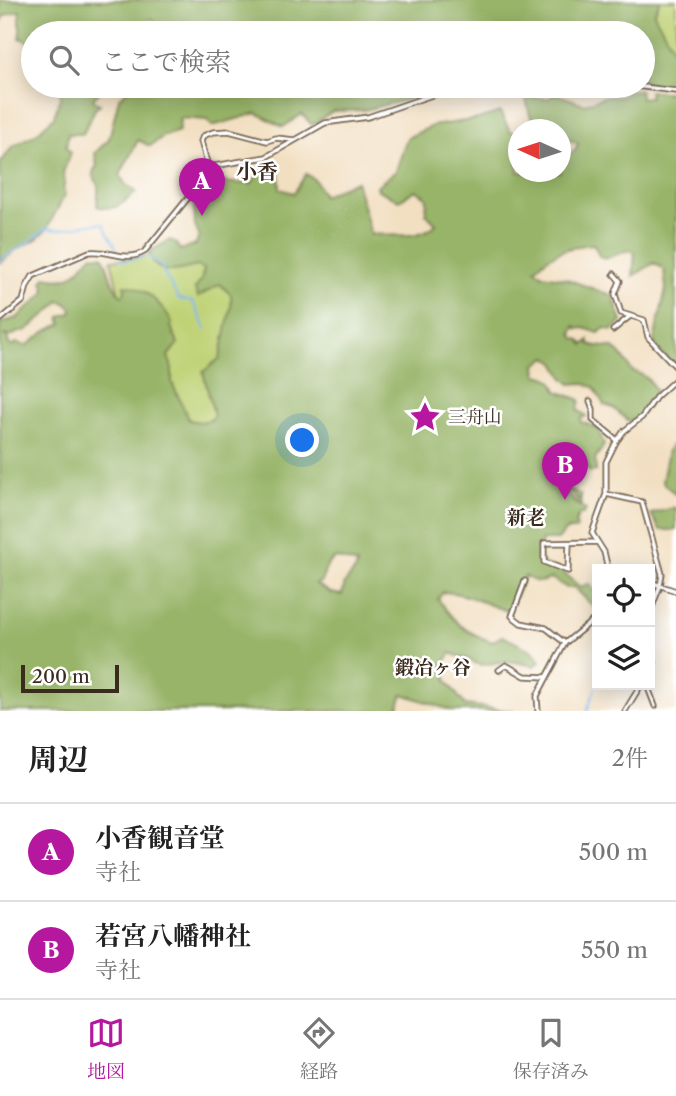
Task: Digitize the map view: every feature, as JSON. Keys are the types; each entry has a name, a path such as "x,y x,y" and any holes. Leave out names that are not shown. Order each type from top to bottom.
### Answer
{"street":[{"path":"655,88 676,91"},
{"path":"0,320 23,301 33,276 89,252 130,258 144,252 209,170 223,164 266,157 325,122 368,117 423,98"},
{"path":"209,170 201,141 203,136 213,132 238,132 267,141 276,138 296,140"},
{"path":"614,274 620,281 615,294 621,313 643,320 648,337 676,367"},
{"path":"613,330 629,317"},
{"path":"607,564 604,552 593,533 593,526 606,494 606,462 624,431 642,417 656,397 676,379"},
{"path":"590,401 593,420 617,440"},
{"path":"606,494 642,502 662,574 655,599"},
{"path":"569,543 568,571 544,562 544,543 597,542"},
{"path":"525,580 512,616 521,623 546,628 565,643"},
{"path":"655,584 676,591"},
{"path":"538,711 537,696 565,643 592,621"},
{"path":"499,670 509,665 525,676 547,677"},
{"path":"625,711 638,690"},
{"path":"649,690 655,706"}],"green space":[{"path":"0,0 660,0 654,14 676,53 676,87 655,84 655,21 155,21 152,18 148,21 21,21 21,38 20,11 5,15 0,25"},
{"path":"653,0 676,0 676,76 655,21 650,10"},
{"path":"655,91 676,93 676,367 656,347 654,340 666,289 664,269 654,263 633,276 635,252 629,250 607,258 599,256 594,244 562,251 535,269 543,275 567,279 613,296 622,322 612,330 604,328 599,333 584,328 577,329 575,326 572,332 574,338 584,345 589,340 591,345 615,349 632,371 647,378 656,392 644,411 630,422 613,408 604,405 594,387 581,383 571,384 547,357 536,365 537,375 550,379 557,391 580,400 578,410 586,416 581,422 598,428 604,445 595,459 596,471 590,472 585,464 574,463 567,458 555,480 581,495 581,500 569,491 563,493 580,501 581,505 571,501 586,510 579,514 575,530 566,530 558,540 542,540 538,556 544,564 559,569 580,587 589,584 592,588 592,605 574,587 567,588 551,578 538,582 525,576 509,611 453,593 443,592 438,599 467,630 492,642 502,636 533,651 540,661 535,666 509,661 480,665 451,653 444,663 447,681 465,705 514,711 453,711 403,694 397,711 0,711 0,323 17,318 44,294 45,285 42,282 45,277 67,278 77,272 92,255 103,256 113,283 122,296 124,285 139,289 163,309 172,322 171,327 178,343 168,356 172,368 172,383 189,420 211,420 214,415 203,372 220,358 231,295 220,284 198,297 195,289 201,281 204,269 197,266 175,271 162,270 152,261 149,252 170,240 175,242 180,250 196,245 199,235 195,226 194,203 210,199 219,182 251,184 264,166 279,167 280,189 294,193 306,174 315,180 323,196 356,181 371,234 422,232 436,224 426,214 427,198 416,190 399,200 378,190 377,186 396,171 407,138 432,126 478,119 500,112 508,127 508,182 571,182 571,153 575,151 578,143 571,141 571,119 532,119 526,99 567,98 584,104 600,98 655,98","holes":["59,301 72,309 71,313 60,317 62,324 48,330 26,346 17,343 11,346 8,337 3,335 24,331","336,558 357,564 345,583 342,595 331,593 316,584 322,581 328,565"]},
{"path":"60,98 94,98 100,104 83,134 68,134 66,147 71,153 63,172 65,195 46,230 0,263 0,164 12,147 37,133 54,117"},
{"path":"119,98 413,98 364,110 333,111 312,125 302,114 283,127 257,113 212,126 207,120 180,118 179,131 164,136 150,146 138,140 120,175 125,184 136,192 114,207 103,208 97,206 98,187 93,175 97,166 95,153 109,139"},
{"path":"154,255 208,267 219,280 267,289 218,429 183,433 120,298 111,260"},
{"path":"676,438 676,495 662,482 668,450"},
{"path":"676,507 676,530 660,530 651,514"}],"waterway":[{"path":"0,261 46,228 60,229 97,223 104,224 117,251"},
{"path":"148,256 162,266 179,299 193,302 206,329"},
{"path":"119,259 144,257"},
{"path":"587,711 595,690"}],"place":[{"name":"小香観音堂","path":"202,216"},
{"name":"三舟山","path":"425,417"},
{"name":"若宮八幡神社","path":"565,500"}],"district":[{"name":"小香","path":"257,171"},
{"name":"新老","path":"526,517"},
{"name":"鍛冶ヶ谷","path":"433,667"}]}
